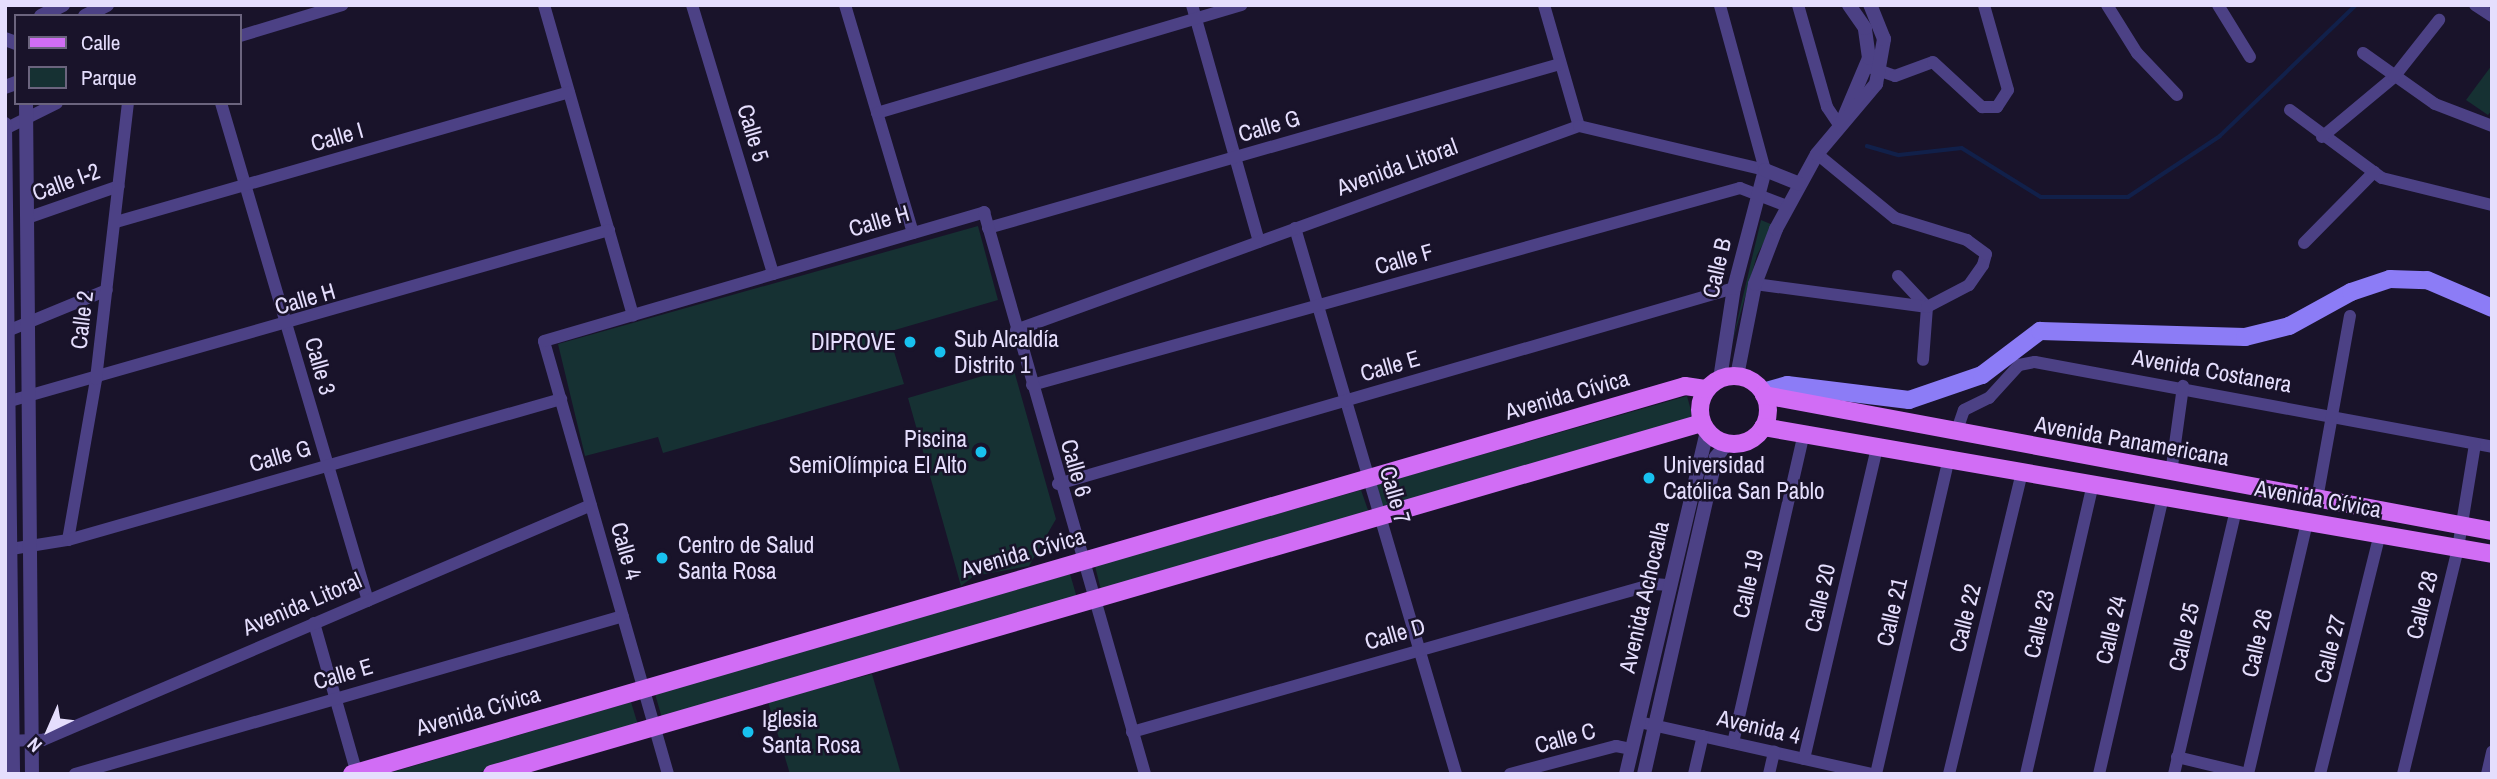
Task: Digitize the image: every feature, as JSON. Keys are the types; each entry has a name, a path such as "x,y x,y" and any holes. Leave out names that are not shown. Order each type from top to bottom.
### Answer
{"main road":[{"path":"1704,427 1721,381 1763,393 1787,385 1909,400 1982,375 2040,331 2245,337 2289,326 2351,292 2390,279 2427,280 2492,308"},
{"name":"Avenida Cívica","path":"355,773 1685,386 1721,381"},
{"path":"1704,427 1727,443 1746,442 1763,427 1763,393"},
{"name":"Avenida Panamericana","path":"1763,393 1956,433 2492,531"},
{"path":"492,774 1380,517 1704,427"},
{"name":"Avenida Cívica","path":"1763,427 2492,554"}],"street":[{"path":"44,14 63,5"},
{"path":"89,14 107,5"},
{"path":"242,35 342,5"},
{"path":"544,5 633,315"},
{"name":"Calle 5","path":"692,5 773,274"},
{"path":"845,5 913,233"},
{"path":"1192,5 1259,242"},
{"path":"877,113 1241,5"},
{"path":"1544,5 1579,126 1765,170 1799,184"},
{"path":"1720,5 1765,170"},
{"path":"1798,5 1827,107 1840,123"},
{"path":"1849,5 1868,35 1874,69"},
{"path":"1870,5 1884,39 1874,69"},
{"path":"1874,69 1895,76 1933,62 1982,107 1997,107 2008,90 1983,5"},
{"path":"2107,5 2137,53 2177,95"},
{"path":"2218,5 2250,57"},
{"path":"2475,5 2492,16"},
{"path":"2322,137 2394,77 2439,20"},
{"path":"2362,53 2435,104 2492,126"},
{"name":"Calle G","path":"988,228 1560,64"},
{"name":"Calle B","path":"1721,381 1755,284 1787,206 1817,154 1840,123 1870,97 1874,69"},
{"name":"Calle I","path":"116,222 569,92"},
{"path":"13,774 9,741 10,401 6,127 26,110 48,105"},
{"name":"Calle 2","path":"68,540 96,379 128,105"},
{"name":"Calle 3","path":"222,105 368,601"},
{"path":"26,110 32,774"},
{"path":"2290,110 2322,137 2374,172 2492,205"},
{"name":"Avenida Litoral","path":"1016,330 1579,126"},
{"path":"1755,284 1927,307 1969,285 1986,254 1967,240 1895,218 1817,154"},
{"name":"Calle B","path":"1721,381 1734,288 1765,170"},
{"path":"2304,243 2374,172"},
{"name":"Calle I-2","path":"27,218 119,186"},
{"name":"Calle F","path":"1032,385 1740,188 1787,206"},
{"name":"Calle H","path":"544,341 984,212"},
{"name":"Calle 6","path":"984,212 1058,484 1145,774"},
{"name":"Calle 7","path":"1295,229 1416,649 1455,774"},
{"name":"Calle H","path":"10,401 287,327 609,230"},
{"path":"1898,276 1927,307 1923,360"},
{"name":"Calle E","path":"1058,484 1734,288"},
{"path":"7,331 27,320 107,290"},
{"path":"2317,499 2350,316"},
{"name":"Calle 4","path":"544,341 668,774"},
{"name":"Avenida Costanera","path":"1956,433 1964,410 1989,398 2027,363 2183,386 2492,447"},
{"path":"2171,472 2183,386"},
{"name":"Calle G","path":"10,549 30,549 68,540 561,399"},
{"name":"Avenida Achocalla","path":"1626,774 1704,427"},
{"name":"Calle 19","path":"1733,743 1804,434"},
{"name":"Avenida Achocalla","path":"1644,774 1716,457 1727,443"},
{"name":"Calle 28","path":"2403,774 2458,548 2475,444"},
{"name":"Calle 20","path":"1804,759 1877,447"},
{"name":"Calle 21","path":"1876,774 1949,459"},
{"name":"Calle 22","path":"1950,774 2022,472"},
{"name":"Calle 23","path":"2026,774 2093,484"},
{"name":"Calle 24","path":"2099,774 2163,497"},
{"name":"Avenida Litoral","path":"31,741 591,505"},
{"name":"Calle 25","path":"2174,774 2236,509"},
{"name":"Calle 26","path":"2248,774 2307,522"},
{"name":"Calle 27","path":"2320,774 2380,534"},
{"name":"Calle D","path":"1132,732 1416,649 1670,584"},
{"name":"Calle E","path":"75,774 623,616"},
{"path":"314,623 337,698 355,773"},
{"name":"Avenida 4","path":"1639,722 1804,759 1845,771 1871,774"},
{"path":"1694,774 1703,736"},
{"path":"9,741 31,741"},
{"name":"Calle C","path":"1510,774 1616,746 1632,749"},
{"path":"1769,774 1774,752"},
{"path":"2487,774 2492,752"},
{"path":"2177,757 2248,774"}],"green space":[{"path":"2492,65 2492,110 2488,115 2466,100"},
{"path":"1761,220 1773,225 1757,255 1731,347"},
{"path":"978,226 998,300 888,332 904,384 663,453 658,437 585,456 558,344"},
{"name":"Piscina SemiOlímpica El Alto","path":"1013,367 1056,519 1029,566 974,576 961,586 908,398"},
{"path":"1687,396 1692,414 1687,422 1383,508 1376,485"},
{"path":"1361,490 1369,513 1101,590 1095,566"},
{"path":"1070,574 1077,598 662,718 655,694"},
{"path":"872,674 901,774 790,774 768,702"},
{"path":"631,702 638,725 473,774 386,774"}],"waterway":[{"path":"1867,146 1899,155 1962,148 2041,197 2128,197 2220,136 2356,5"}],"place":[{"name":"DIPROVE","path":"910,342"},
{"name":"Sub Alcaldía Distrito 1","path":"940,352"},
{"name":"Piscina SemiOlímpica El Alto","path":"981,452"},
{"name":"Universidad Católica San Pablo","path":"1649,478"},
{"name":"Centro de Salud Santa Rosa","path":"662,558"},
{"name":"Iglesia Santa Rosa","path":"748,732"}]}
